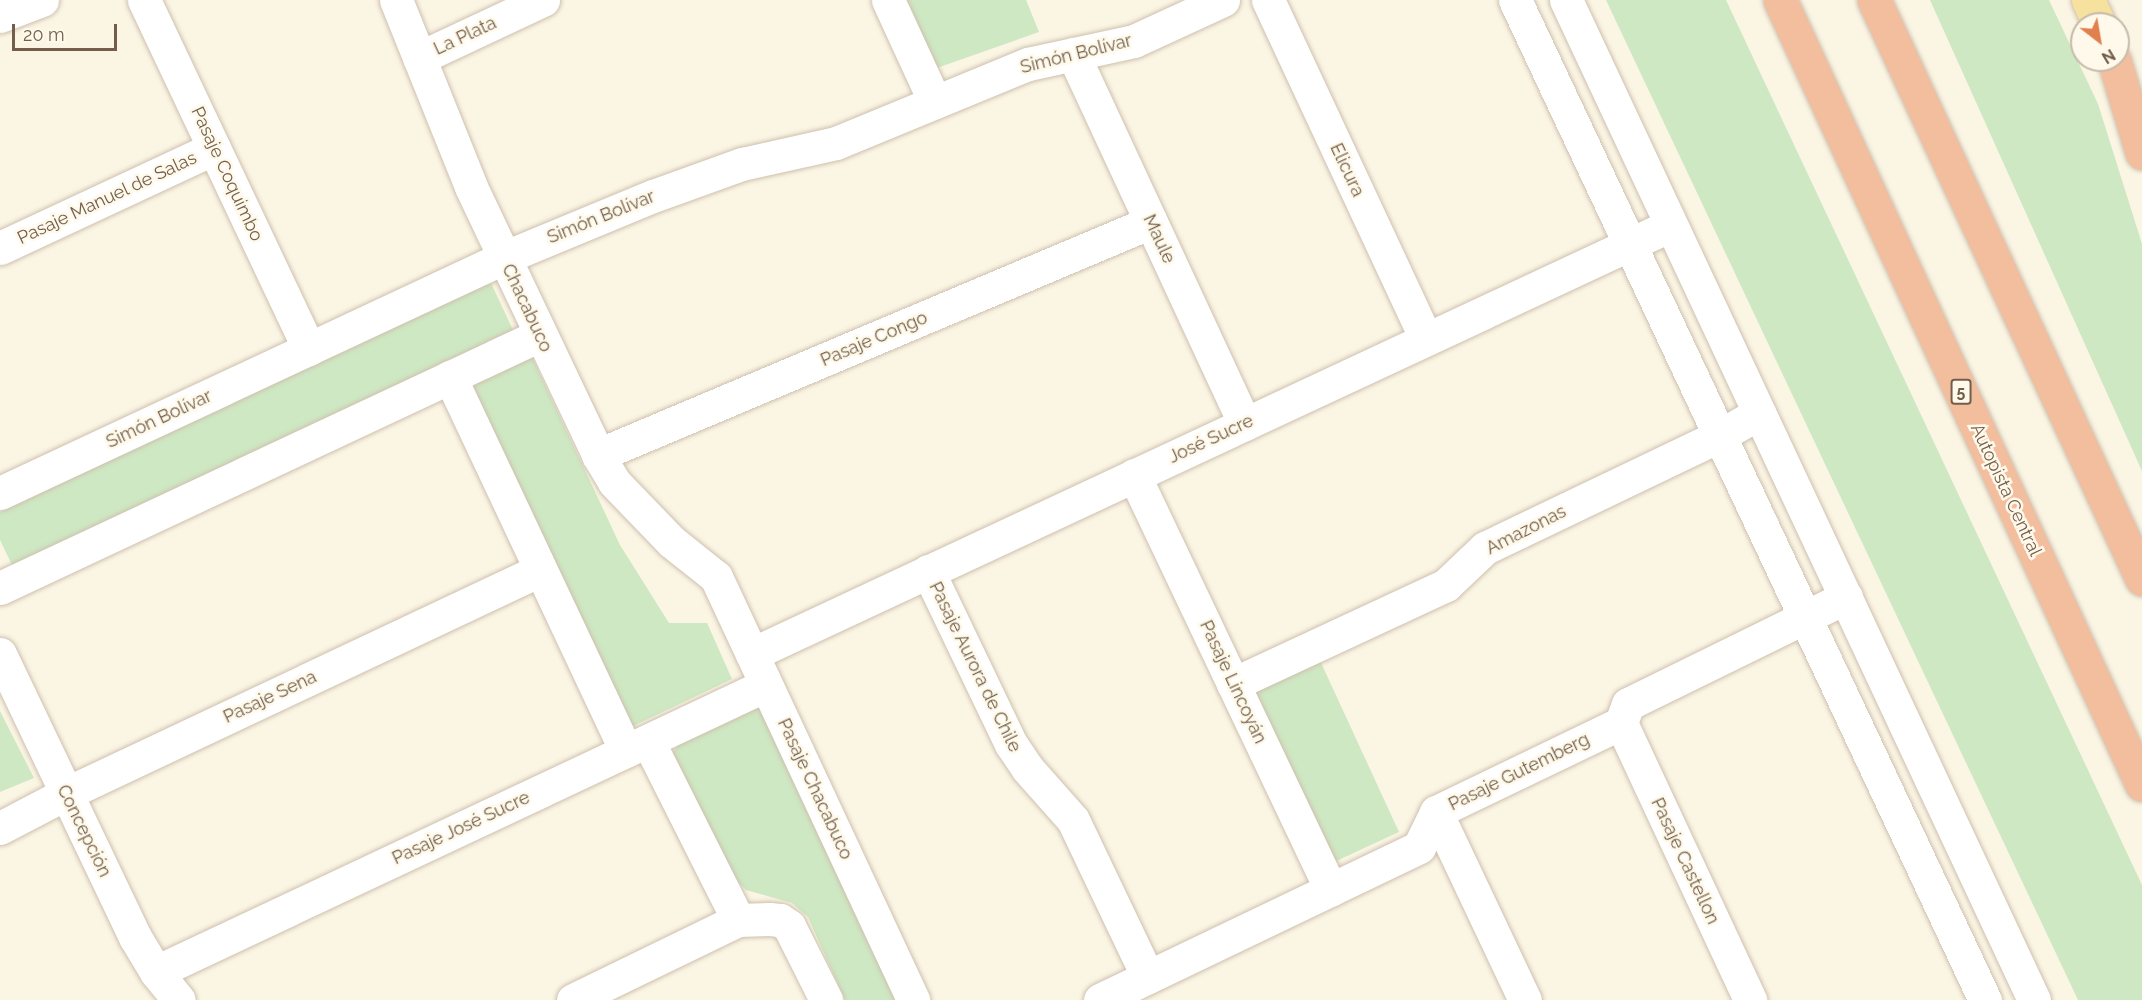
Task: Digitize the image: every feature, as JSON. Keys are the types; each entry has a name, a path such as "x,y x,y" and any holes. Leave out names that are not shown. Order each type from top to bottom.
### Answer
{"highway":[{"name":"Autopista Central","path":"1780,0 2142,785"},
{"path":"1874,0 2142,579"},
{"path":"2118,72 2142,153"}],"street":[{"path":"0,16 42,0"},
{"name":"Pasaje Coquimbo","path":"144,0 309,348"},
{"name":"Chacabuco","path":"396,0 471,187 598,455 614,482 672,542 716,578"},
{"name":"La Plata","path":"419,58 543,0"},
{"path":"888,0 934,102"},
{"name":"Simón Bolívar","path":"0,493 503,258 685,184 742,164 836,142 1028,64 1134,40 1224,0"},
{"name":"Elicura","path":"1268,0 1426,339"},
{"path":"1515,0 1985,1000"},
{"path":"1566,0 2034,1000"},
{"name":"Maule","path":"1073,54 1245,424"},
{"name":"Pasaje Manuel de Salas","path":"0,248 214,148"},
{"name":"Pasaje Congo","path":"598,455 1151,222"},
{"name":"José Sucre","path":"752,654 1671,225"},
{"path":"0,588 540,335"},
{"path":"450,377 540,570 637,746 738,920"},
{"name":"Amazonas","path":"1233,684 1446,585 1485,548 1721,435 1759,413"},
{"name":"Pasaje Lincoyán","path":"1134,475 1331,890"},
{"name":"Pasaje Sena","path":"0,828 65,794 540,570"},
{"name":"Pasaje Aurora de Chile","path":"928,571 1011,744 1027,768 1072,820 1148,977"},
{"name":"Pasaje Chacabuco","path":"716,578 913,1000"},
{"path":"1621,723 1628,704 1846,597"},
{"name":"Concepción","path":"0,654 135,937 156,972 179,1000"},
{"name":"Pasaje José Sucre","path":"156,972 766,685"},
{"name":"Pasaje Gutemberg","path":"1100,1000 1419,847 1436,812 1621,723"},
{"name":"Pasaje Castellon","path":"1621,723 1749,1000"},
{"path":"1436,812 1525,1000"},
{"path":"575,1000 738,920 769,919 780,920 789,926 826,1000"}],"green space":[{"path":"901,0 1026,0 1039,32 934,69"},
{"path":"1606,0 1726,0 2142,885 2142,1000 2078,1000"},
{"path":"1930,0 2049,0 2070,45 2070,72 2083,72 2098,104 2142,244 2142,471"},
{"path":"490,281 513,330 12,565 0,540 0,512"},
{"path":"531,355 620,545 669,623 707,623 732,679 627,729 469,386"},
{"path":"1317,654 1399,832 1332,863 1250,685"},
{"path":"754,702 768,711 903,1000 845,1000 808,917 792,903 746,890 737,881 673,753 681,739"},
{"path":"0,711 34,778 0,792"}]}
